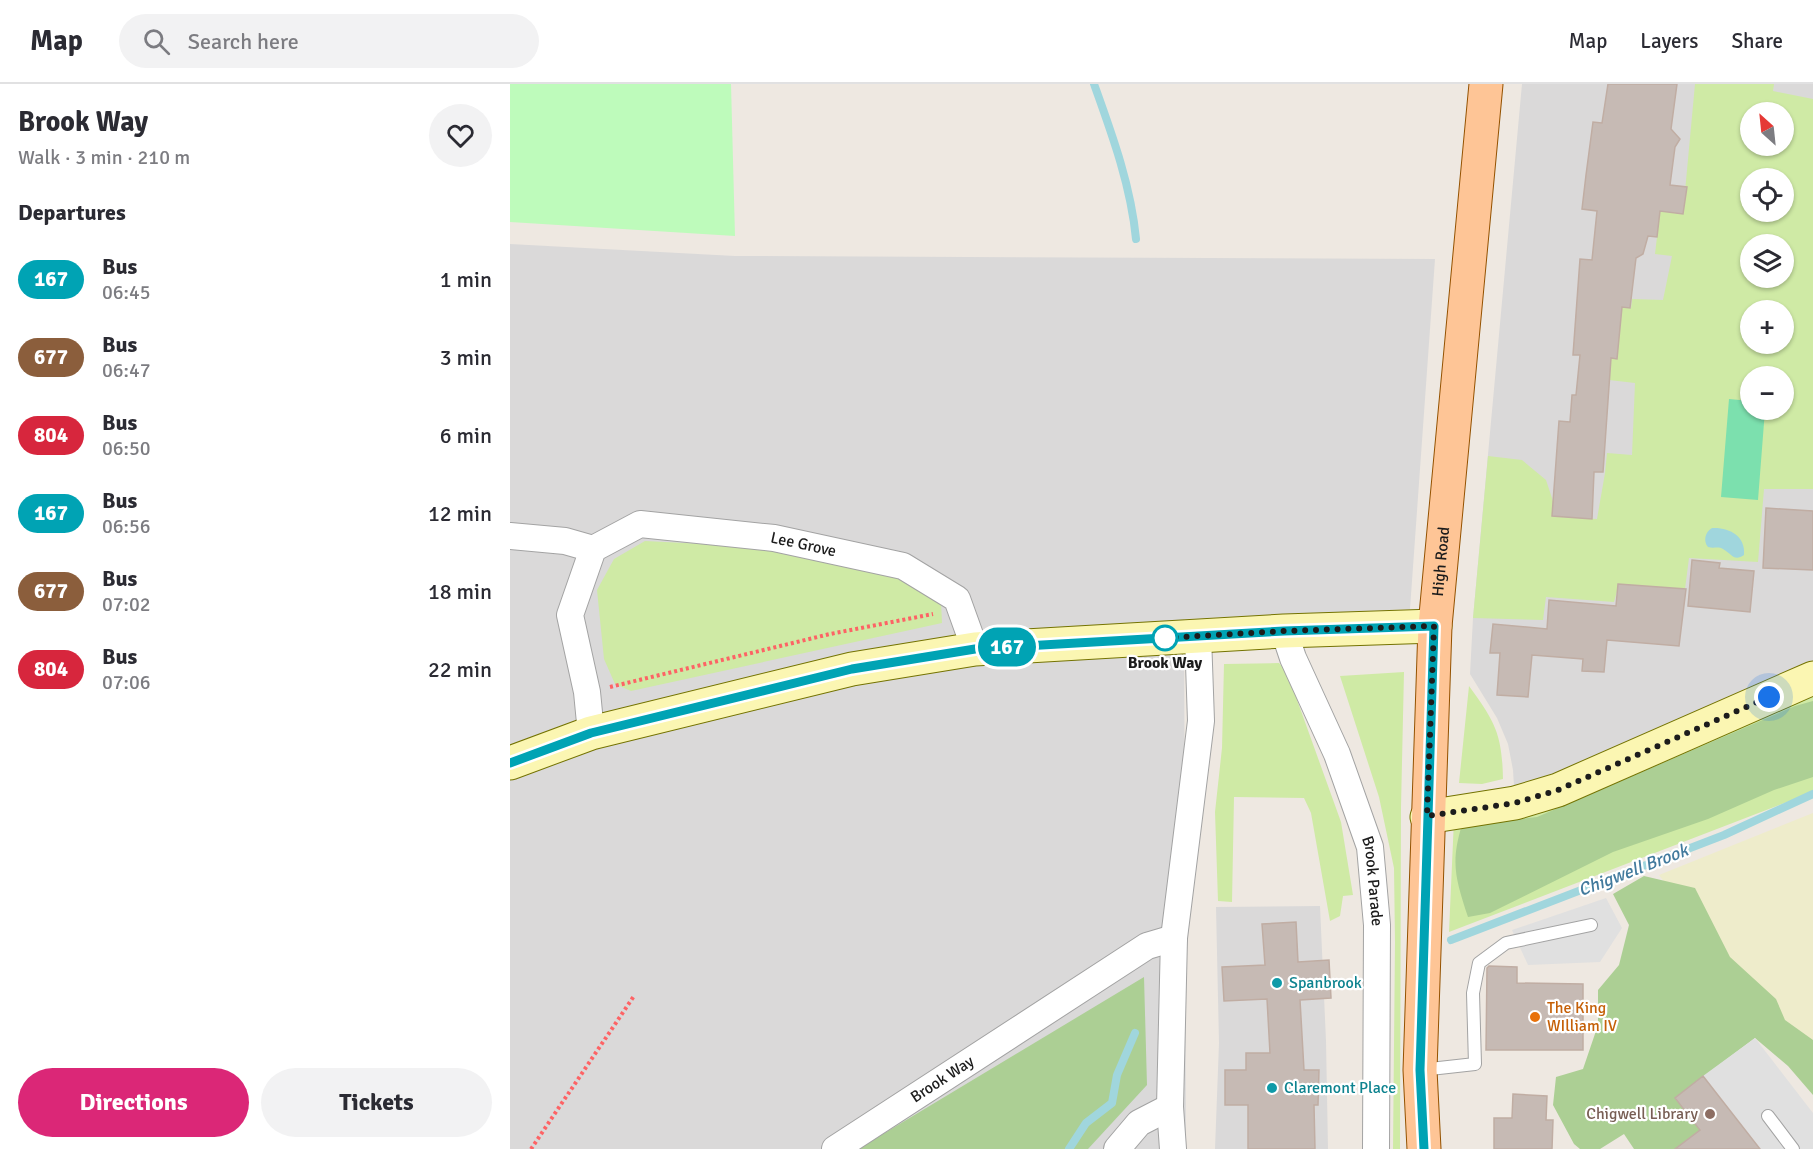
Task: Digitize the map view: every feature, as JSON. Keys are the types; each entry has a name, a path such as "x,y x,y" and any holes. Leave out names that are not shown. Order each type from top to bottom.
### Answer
{"main road":[{"name":"High Road","path":"1424,1149 1420,1070 1434,626 1486,84"},
{"path":"510,764 591,733 852,669 975,649 1284,631 1434,626"},
{"path":"1427,816 1515,803 1558,790 1813,678"}],"street":[{"name":"Lee Grove","path":"592,549 640,524 774,538 903,566 957,599 975,649"},
{"path":"510,536 565,541 592,549 570,615 587,692 591,733"},
{"name":"Brook Parade","path":"1284,631 1293,658 1337,754 1371,848 1377,926 1376,1149"},
{"path":"1173,1149 1170,1107 1174,938 1202,721 1197,636"},
{"name":"Brook Way","path":"835,1149 1148,946 1174,938"},
{"path":"1117,1149 1138,1123 1170,1107"}],"lane":[{"path":"1420,1070 1474,1064 1473,993 1479,963 1506,944 1590,925"},
{"path":"1768,1116 1793,1149"}],"path":[{"path":"587,692 830,634 960,609"},
{"path":"531,1149 634,996"}],"shaded area":[{"path":"1522,84 1813,84 1813,676 1515,803 1513,770 1508,744 1497,718 1470,674 1473,618"},
{"path":"510,244 735,256 1435,259 1410,609 1184,619 1186,1149 510,1149"},
{"path":"1813,813 1813,1079 1659,875"},
{"path":"1606,898 1622,928 1600,962 1528,965 1512,930"},
{"path":"1320,906 1328,1149 1215,1149 1219,1043 1216,907"},
{"path":"1755,1038 1813,1113 1813,1149 1759,1149 1703,1076"}],"green space":[{"path":"510,84 731,84 735,236 510,222"},
{"path":"1695,84 1774,84 1773,91 1813,99 1813,489 1764,489 1758,562 1689,558 1685,589 1619,584 1614,602 1546,597 1543,620 1473,618 1488,456 1522,460 1546,480 1553,501 1552,516 1597,519 1607,453 1632,455 1635,383 1609,380 1611,358 1617,359 1614,307 1631,308 1632,299 1663,300 1672,256 1655,254 1660,211 1683,213"},
{"path":"1729,399 1740,400 1740,420 1764,420 1758,500 1721,497"},
{"path":"645,541 765,547 897,573 941,601 942,623 631,691 615,684 604,659 597,590 614,559"},
{"path":"1279,663 1287,672 1341,822 1353,895 1343,896 1340,916 1330,921 1311,813 1304,798 1234,797 1232,902 1218,901 1215,812 1222,748 1224,664"},
{"path":"1404,672 1401,807 1400,1149 1393,1149 1394,868 1379,797 1340,676"},
{"path":"1469,686 1491,719 1499,739 1503,779 1482,784 1459,783"},
{"path":"1813,693 1813,792 1449,932 1454,819 1536,815"},
{"path":"1813,701 1813,777 1774,790 1708,819 1613,852 1490,913 1468,917 1460,892 1455,861 1462,825 1537,817 1795,706"},
{"path":"1644,876 1695,888 1730,957 1776,999 1785,1020 1813,1040 1813,1095 1788,1066 1755,1038 1675,1098 1700,1130 1675,1149 1634,1149 1624,1134 1600,1149 1580,1149 1574,1144 1553,1105 1556,1077 1583,1069 1598,1025 1598,990 1619,965 1629,925 1613,894"},
{"path":"1144,977 1147,1085 1088,1149 858,1149"}],"water":[{"path":"1712,528 1724,529 1735,534 1742,543 1744,555 1738,558 1721,548 1708,547 1705,537"}],"building":[{"path":"1608,84 1677,84 1671,129 1680,139 1675,147 1670,185 1687,187 1683,214 1660,211 1657,237 1648,236 1643,254 1636,258 1630,308 1622,307 1617,359 1611,358 1603,472 1594,472 1592,519 1552,516 1559,421 1570,422 1572,395 1576,395 1580,355 1573,355 1580,259 1592,260 1597,211 1582,209 1586,175 1593,122 1602,123"},
{"path":"1766,508 1813,511 1813,570 1763,568"},
{"path":"1692,560 1720,563 1719,568 1754,571 1750,612 1688,606"},
{"path":"1618,584 1686,589 1679,646 1607,640 1604,672 1582,671 1583,659 1532,655 1528,697 1497,695 1500,653 1490,653 1493,624 1547,629 1549,600 1616,606"},
{"path":"1296,922 1298,962 1329,960 1331,998 1300,1000 1304,1070 1319,1070 1318,1105 1314,1105 1315,1149 1248,1149 1248,1105 1225,1105 1225,1070 1246,1070 1246,1053 1270,1053 1267,999 1224,1001 1222,967 1265,965 1262,924"},
{"name":"The King WIlliam IV","path":"1489,966 1517,967 1517,983 1583,984 1583,1050 1486,1050 1487,968"},
{"name":"Chigwell Library","path":"1703,1076 1760,1149 1675,1149 1700,1130 1675,1098"},
{"path":"1513,1094 1547,1096 1546,1120 1553,1120 1552,1149 1494,1149 1494,1118 1512,1118"}],"waterway":[{"path":"1094,84 1125,180 1136,239"},
{"name":"Chigwell Brook","path":"1451,940 1724,835 1813,794"},
{"name":"Chigwell Brook","path":"1069,1149 1086,1123 1112,1103 1117,1075 1135,1033"}],"bus line":[{"name":"167","path":"510,763 591,733 852,669 975,649 1284,631 1434,626 1420,1070 1424,1149"}],"place":[{"name":"Brook Way","path":"1165,638"},
{"name":"Spanbrook","path":"1277,983"},
{"name":"The King WIlliam IV","path":"1535,1017"},
{"name":"Claremont Place","path":"1272,1088"},
{"name":"Chigwell Library","path":"1710,1114"}],"route":[{"path":"1165,638 1434,626 1427,816 1515,803 1558,790 1769,697"}]}
